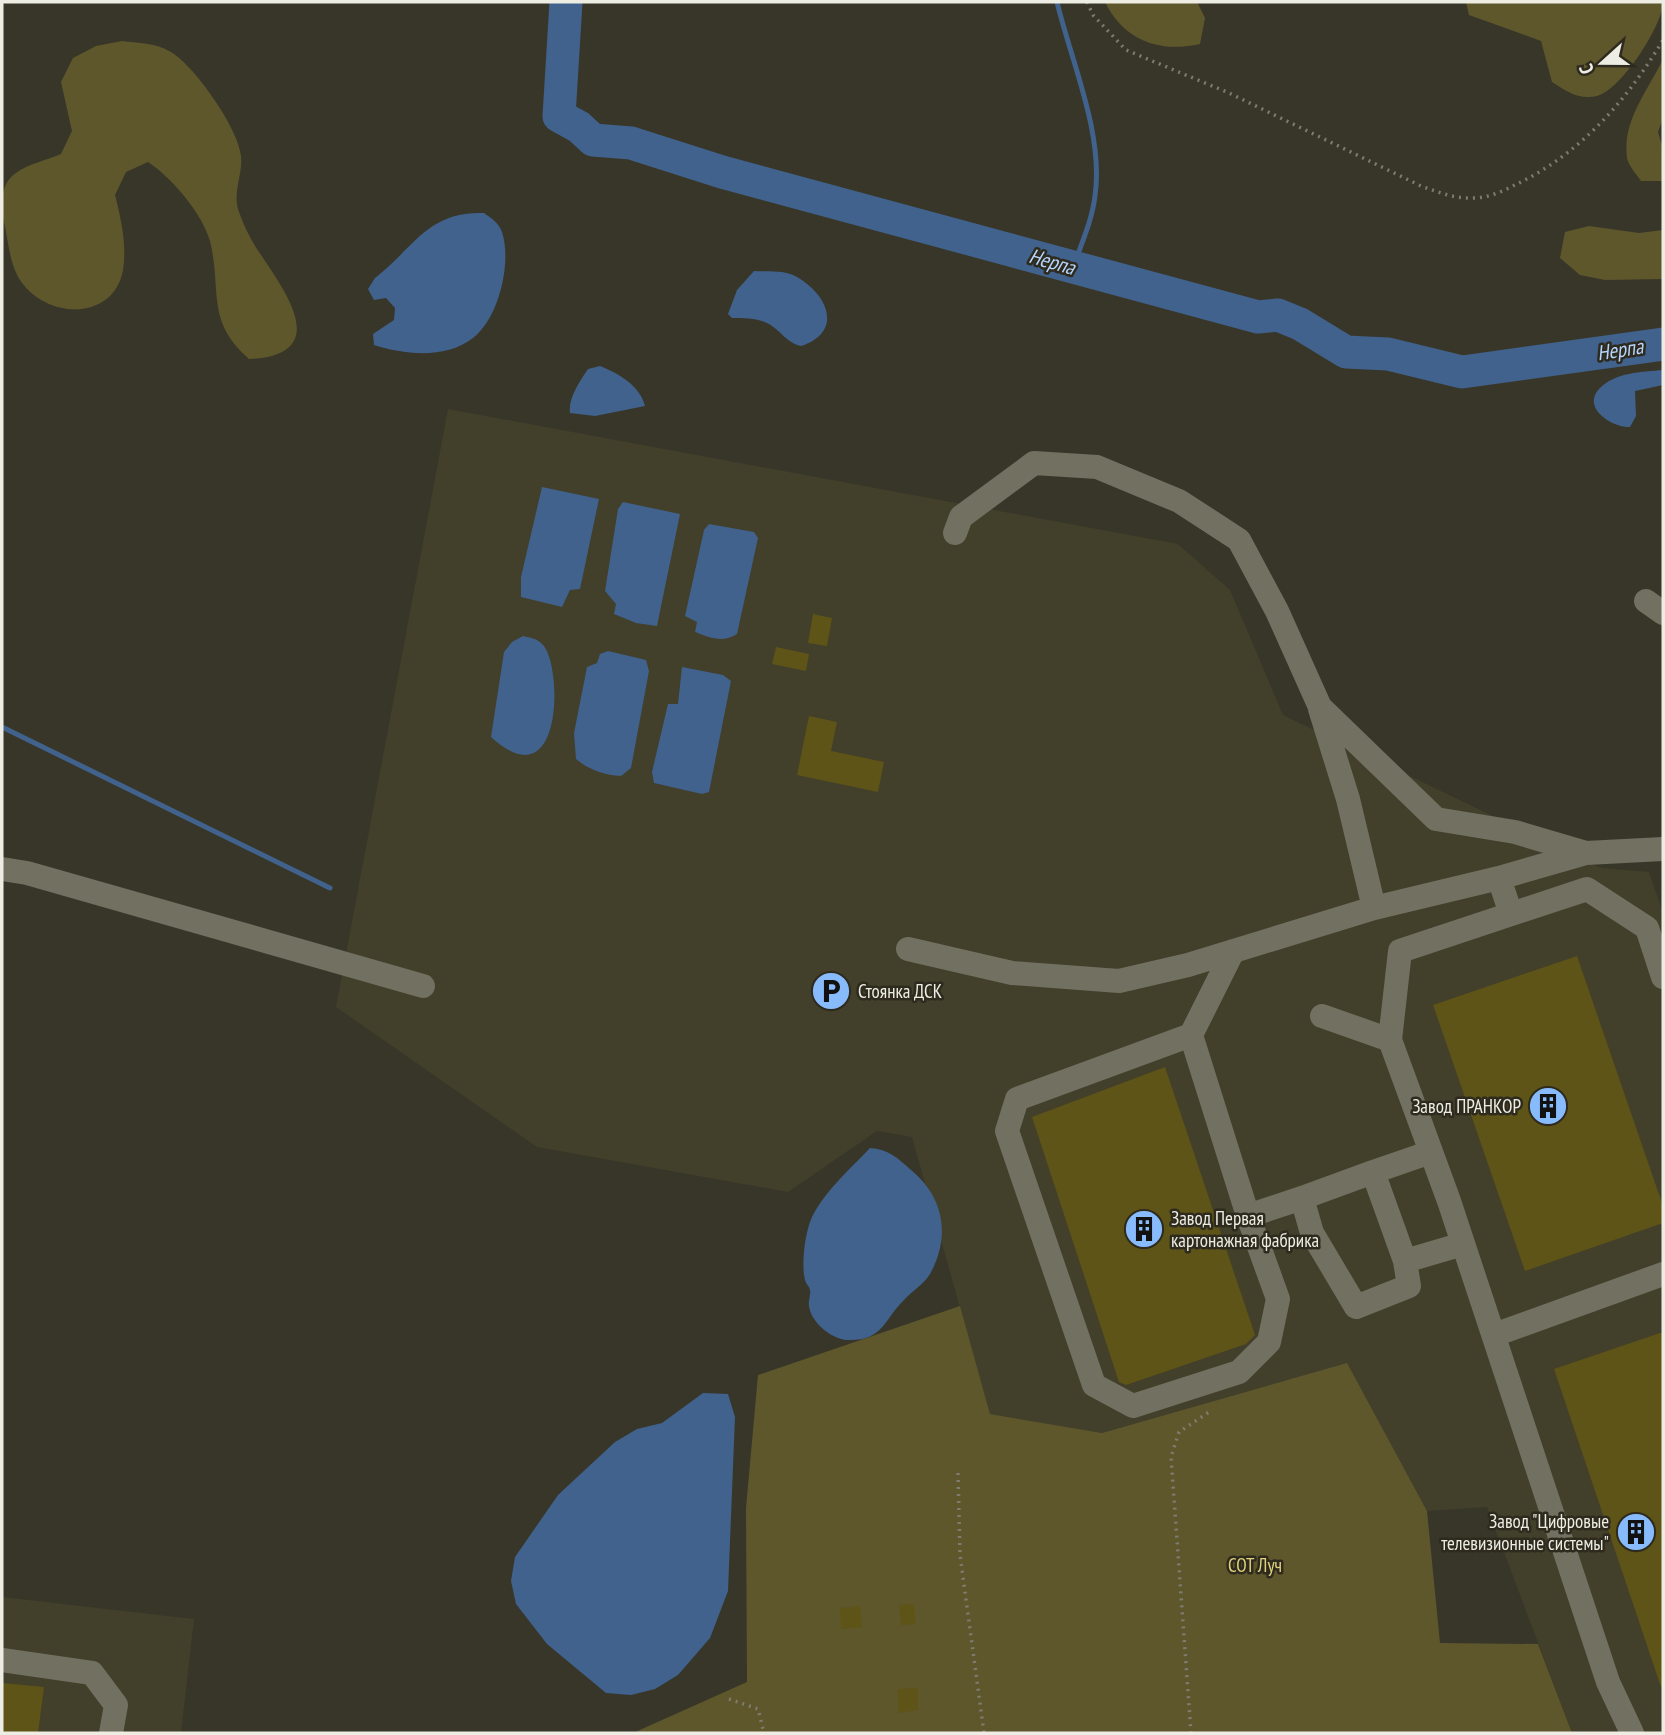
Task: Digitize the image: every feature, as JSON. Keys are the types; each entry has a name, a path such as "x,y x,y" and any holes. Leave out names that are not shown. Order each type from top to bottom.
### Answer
{"street":[{"path":"954,533 961,517 1034,463 1097,467 1179,501 1239,540 1277,611 1320,707 1348,799 1374,908"},
{"path":"1320,707 1436,819 1515,832 1586,853"},
{"path":"908,948 1012,973 1119,981 1234,951 1374,908 1499,878 1586,853 1663,849"},
{"path":"2,869 27,873 423,986"},
{"path":"1499,878 1511,914"},
{"path":"1632,1733 1604,1671 1464,1244 1390,1040 1400,951 1587,890 1647,928 1663,977"},
{"path":"1191,1035 1248,1216 1278,1299 1269,1342 1239,1372 1133,1406 1094,1385 1007,1130 1017,1099 1191,1035 1234,951"},
{"path":"1322,1016 1390,1040"},
{"path":"1248,1216 1431,1152"},
{"path":"1302,1198 1312,1233 1356,1307 1409,1286 1405,1261 1374,1171"},
{"path":"1405,1261 1464,1244"},
{"path":"1494,1335 1663,1274"},
{"path":"2,1660 92,1673 116,1705 111,1733"}],"path":[{"path":"1087,2 1093,15 1126,50 1229,93 1421,186 1452,197 1474,198 1497,194 1556,163 1584,142 1609,115 1663,40"},
{"path":"1191,1733 1171,1457 1179,1432 1212,1410"},
{"path":"958,1473 960,1555 984,1733"},
{"path":"729,1699 758,1709 764,1733"}],"shaded area":[{"path":"448,409 1178,544 1230,590 1283,715 1601,868 1649,872 1663,913 1663,1733 1572,1733 1487,1507 1427,1511 1347,1364 1102,1433 990,1414 912,1137 877,1131 788,1192 537,1147 336,1007"},
{"path":"2,1597 194,1619 181,1733 2,1733"}],"green space":[{"path":"1105,2 1197,2 1205,18 1200,44 1171,47 1145,41 1122,26"},
{"path":"1466,2 1663,2 1656,26 1628,70 1607,91 1597,96 1584,97 1552,82 1541,41 1469,15"},
{"path":"122,41 158,46 179,58 202,82 232,130 241,156 238,209 244,226 290,302 296,319 296,334 290,346 275,355 249,359 235,345 220,318 213,258 206,230 185,197 167,177 148,162 126,172 115,195 123,232 124,261 117,286 107,298 94,306 80,309 48,304 22,283 14,269 3,216 4,189 11,177 21,170 61,154 72,131 61,82 73,58 96,46"},
{"path":"1663,59 1663,118 1658,132 1663,149 1663,181 1641,181 1627,158 1628,131"},
{"path":"1589,226 1639,233 1663,230 1663,279 1605,280 1580,275 1560,258 1565,232"},
{"name":"СОТ Луч","path":"960,1306 990,1414 1102,1433 1347,1363 1427,1511 1440,1643 1538,1644 1572,1733 633,1733 747,1682 746,1508 758,1375"}],"water":[{"path":"484,213 501,229 505,258 501,289 482,329 462,345 438,352 412,353 374,345 373,334 394,320 395,308 386,298 374,300 368,289 375,278 435,225 448,218"},
{"path":"754,271 788,273 805,282 815,291 826,311 827,321 823,331 815,339 801,346 791,342 767,323 754,319 732,318 728,314 737,290"},
{"path":"600,366 634,387 645,406 595,416 570,413 573,396 588,369"},
{"path":"1663,370 1663,385 1635,391 1636,416 1630,427 1608,421 1597,410 1594,404 1595,396 1605,383 1629,374"},
{"path":"542,487 599,499 580,589 570,590 562,607 521,597 521,577"},
{"path":"623,502 680,514 657,626 636,623 614,614 616,604 605,591 618,509"},
{"path":"709,524 754,532 758,538 737,634 722,639 695,632 697,622 685,616 704,530"},
{"path":"523,636 543,645 553,678 552,724 544,743 532,754 515,753 491,737 504,652 512,642"},
{"path":"608,651 646,660 649,671 631,768 621,776 597,771 576,759 574,733 587,667 597,663 600,654"},
{"path":"682,667 723,675 731,681 709,792 702,794 654,783 652,772 668,704 678,704"},
{"path":"870,1148 882,1150 897,1158 931,1192 941,1218 941,1246 930,1274 897,1307 881,1328 868,1337 846,1340 822,1328 813,1318 809,1304 810,1290 805,1281 803,1266 804,1248 807,1231 817,1207"},
{"path":"703,1393 728,1394 735,1417 728,1591 710,1638 678,1675 655,1689 631,1695 606,1693 547,1644 516,1604 511,1581 515,1557 558,1495 615,1442 637,1429 662,1423"}],"building":[{"path":"813,614 832,618 827,646 808,643"},
{"path":"776,647 809,654 806,671 772,664"},
{"path":"809,716 837,722 831,751 884,762 878,792 797,775"},
{"name":"Завод ПРАНКОР","path":"1577,956 1663,1206 1663,1223 1525,1271 1433,1005"},
{"name":"Завод Первая картонажная фабрика","path":"1165,1067 1255,1335 1246,1344 1126,1385 1119,1382 1032,1117"},
{"name":"Завод \"Цифровые телевизионные системы\"","path":"1663,1332 1663,1686 1661,1687 1554,1369"},
{"path":"914,1604 916,1624 901,1625 899,1605"},
{"path":"860,1606 862,1627 841,1629 840,1608"},
{"path":"2,1683 44,1687 38,1733 2,1733"},
{"path":"918,1688 918,1710 898,1713 898,1689"}],"waterway":[{"name":"Нерпа","path":"566,2 559,116 579,127 593,140 631,143 722,172 1258,317 1278,315 1300,324 1346,352 1388,354 1462,372 1663,344"},
{"path":"1057,2 1091,123 1097,172 1091,214 1073,268"},
{"path":"2,727 330,888"}],"place":[{"name":"Стоянка ДСК","path":"831,991"},
{"name":"Завод ПРАНКОР","path":"1548,1106"},
{"name":"Завод Первая картонажная фабрика","path":"1144,1229"},
{"name":"Завод \"Цифровые телевизионные системы\"","path":"1636,1532"}]}
